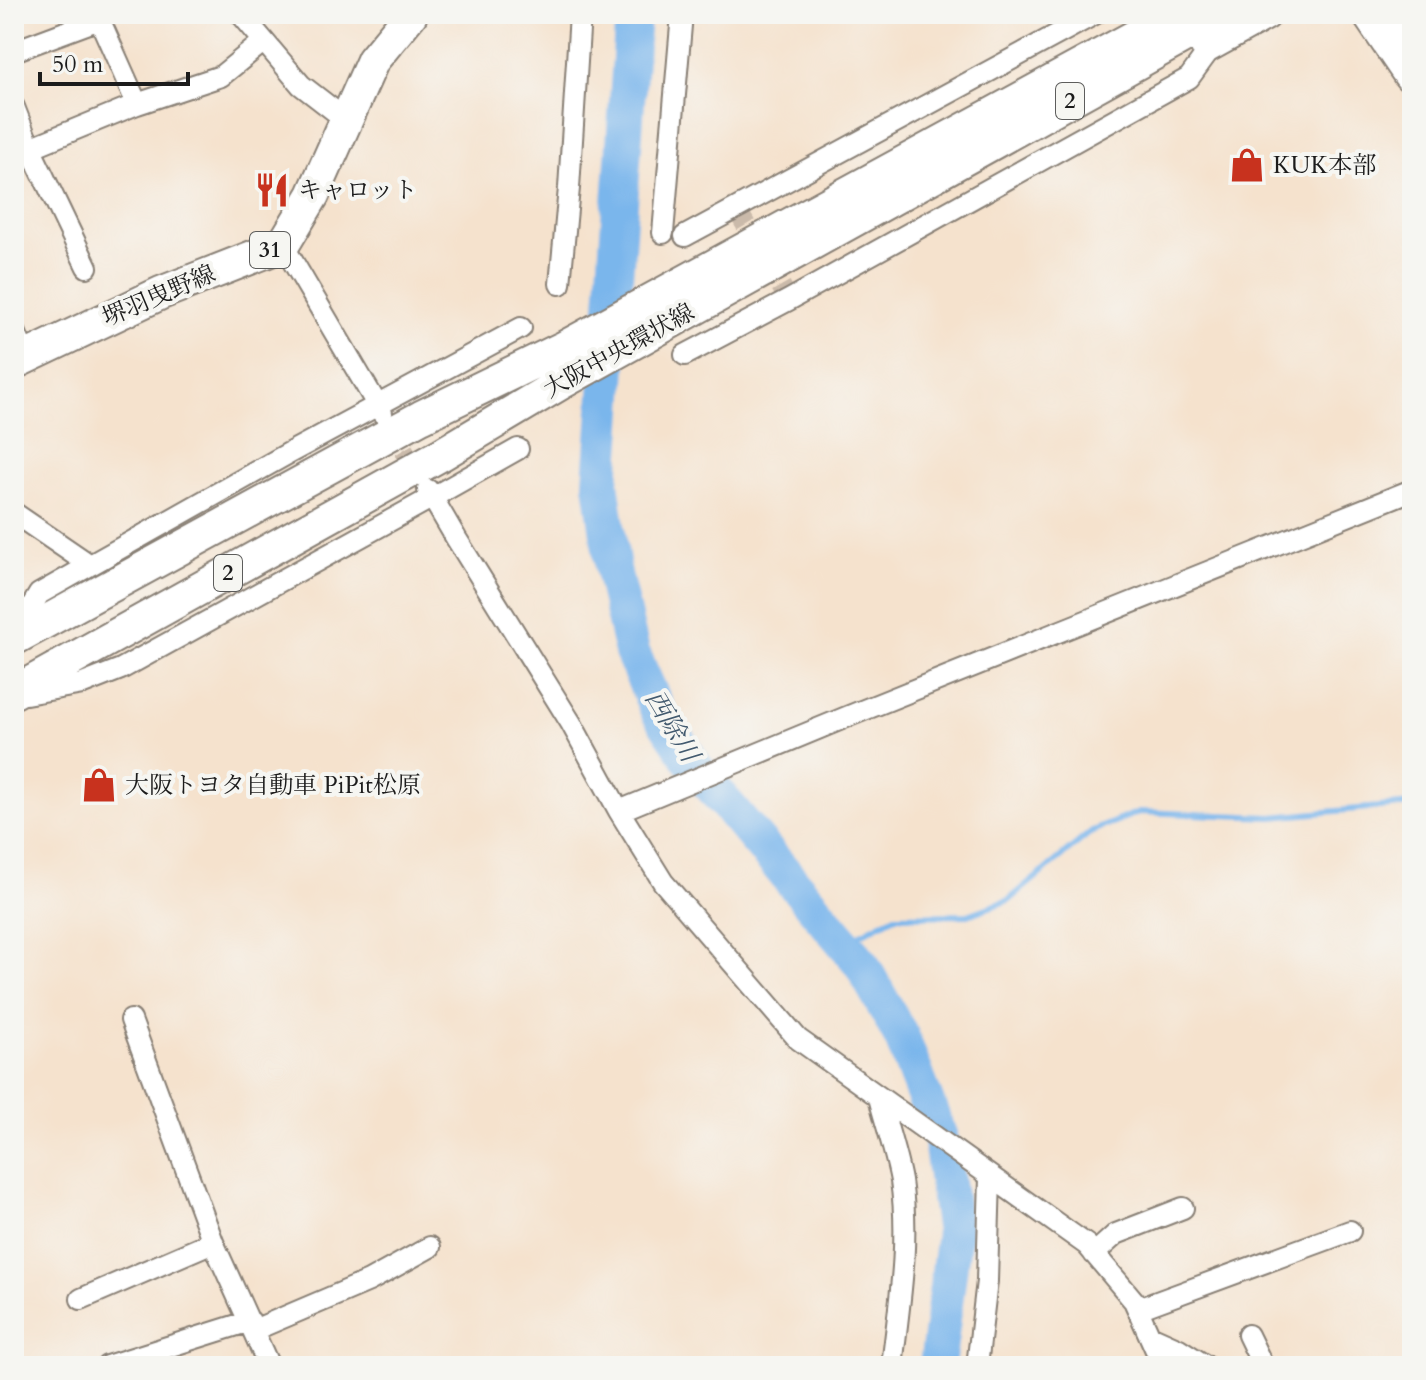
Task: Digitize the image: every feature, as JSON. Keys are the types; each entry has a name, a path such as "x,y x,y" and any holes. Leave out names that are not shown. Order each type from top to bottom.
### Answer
{"highway":[{"path":"1372,14 1412,73"},
{"path":"1406,14 1412,22"}],"main road":[{"name":"31","path":"283,245 313,195 373,60 411,14"},
{"path":"648,290 1132,14"},
{"name":"大阪中央環状線","path":"646,346 908,175 1176,14"},
{"path":"646,346 1220,28 1265,14"},
{"name":"大阪中央環状線","path":"648,290 908,175 1220,28"},
{"name":"堺羽曳野線","path":"18,350 283,245"},
{"name":"2","path":"14,637 421,417 513,356 563,337 648,290"},
{"name":"2","path":"14,694 442,454 646,346"}],"street":[{"path":"241,14 301,85 345,119"},
{"path":"560,284 580,14"},
{"path":"663,233 682,14"},
{"path":"685,236 1095,14"},
{"path":"14,51 98,17 137,104"},
{"path":"685,355 803,293 1189,78 1220,28"},
{"path":"30,148 137,104 221,76 264,41"},
{"path":"14,107 30,148 87,267"},
{"path":"283,245 379,409"},
{"path":"14,637 39,594 521,328"},
{"path":"14,694 83,684 121,669 430,494 518,449"},
{"path":"619,811 1412,490"},
{"path":"430,494 571,723 619,811 663,882 798,1039 1087,1245 1134,1301 1163,1366"},
{"path":"14,513 90,565"},
{"path":"131,1020 213,1242 269,1366"},
{"path":"887,1103 901,1180 904,1224 903,1275 892,1366"},
{"path":"977,1366 987,1281 986,1174"},
{"path":"1094,1254 1116,1234 1183,1208"},
{"path":"1138,1309 1350,1231"},
{"path":"81,1299 213,1242"},
{"path":"107,1366 252,1326 369,1281 430,1247"},
{"path":"1248,1335 1263,1366"},
{"path":"1150,1336 1206,1366"}],"waterway":[{"name":"西除川","path":"633,14 601,483 613,570 632,652 658,711 696,768 861,963 902,1038 941,1140 954,1233 937,1366"},
{"path":"844,943 895,916 968,915 1009,900 1092,831 1139,812 1272,817 1412,804"}],"tunnel":[{"path":"736,208 789,300"},
{"path":"388,424 421,478"}],"place":[{"name":"KUK本部","path":"1247,165"},
{"name":"キャロット","path":"272,190"},
{"name":"大阪トヨタ自動車 PiPit松原","path":"99,785"}]}
